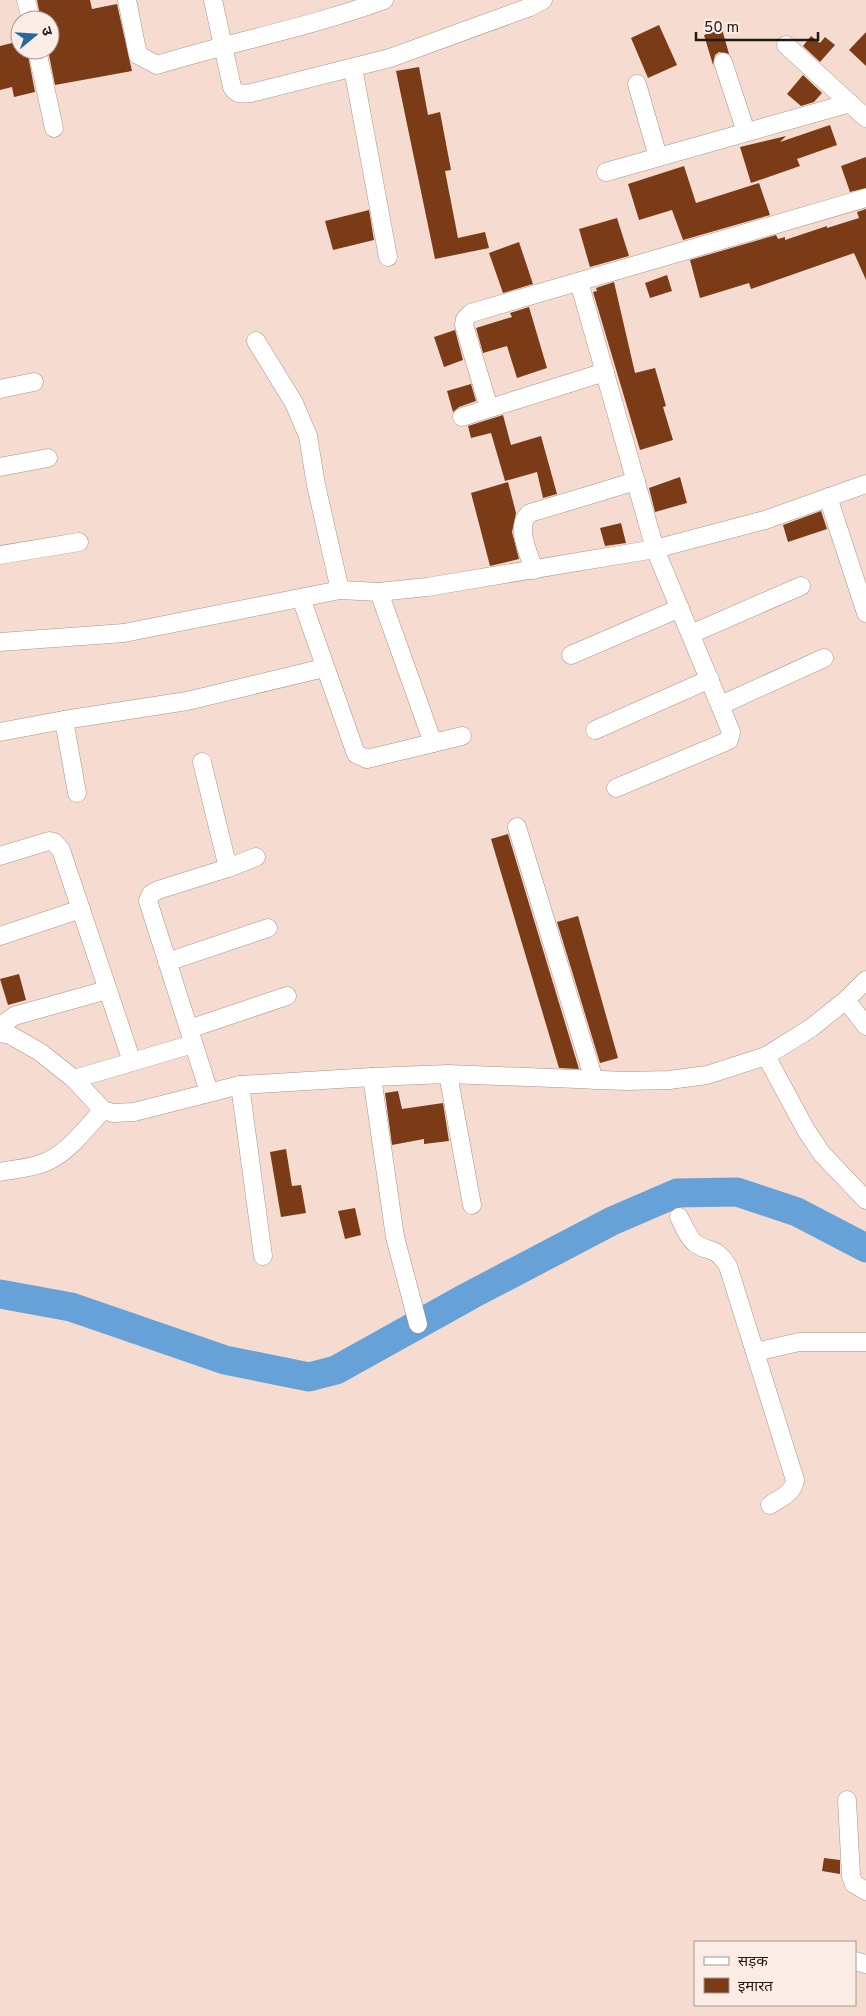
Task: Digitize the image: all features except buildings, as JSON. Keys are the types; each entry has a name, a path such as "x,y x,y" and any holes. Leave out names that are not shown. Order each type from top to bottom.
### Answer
{"street":[{"path":"127,0 138,55 157,65 223,45 278,33 343,7 384,0"},
{"path":"213,0 232,87 235,92 241,94 251,94 390,58 530,7 543,0"},
{"path":"786,45 866,118"},
{"path":"39,60 54,128"},
{"path":"723,62 746,132"},
{"path":"353,68 388,257"},
{"path":"637,84 658,157"},
{"path":"606,172 850,103"},
{"path":"489,408 464,325 465,320 471,313 866,198"},
{"path":"579,282 655,550 730,726 729,740 616,788"},
{"path":"256,341 294,404 308,436 316,485 340,590"},
{"path":"462,417 605,372"},
{"path":"0,389 34,382"},
{"path":"0,467 48,458"},
{"path":"534,570 522,523 530,512 636,481"},
{"path":"0,642 124,633 340,590 379,592 427,588 655,550 765,520 866,484"},
{"path":"828,498 866,613"},
{"path":"0,555 79,542"},
{"path":"691,634 801,586"},
{"path":"379,592 433,743"},
{"path":"301,598 352,749 361,758 367,759 462,736"},
{"path":"571,655 680,608"},
{"path":"721,705 824,658"},
{"path":"0,732 187,701 324,668"},
{"path":"595,730 710,679"},
{"path":"64,720 77,793"},
{"path":"202,762 228,868"},
{"path":"517,827 594,1080"},
{"path":"0,856 42,842 54,842 61,850 132,1062"},
{"path":"209,1092 148,901 150,894 256,857"},
{"path":"0,936 81,909"},
{"path":"167,962 268,928"},
{"path":"0,1033 22,1041 74,1079 103,1110 113,1112 134,1112 240,1085 372,1077 448,1074 644,1081 706,1075 766,1056 811,1028 846,1000 866,980"},
{"path":"0,1027 14,1016 107,990"},
{"path":"74,1079 132,1062 287,996"},
{"path":"846,1000 866,1026"},
{"path":"766,1056 806,1130 822,1154 866,1200"},
{"path":"448,1074 472,1205"},
{"path":"372,1077 395,1237 418,1324"},
{"path":"240,1085 263,1256"},
{"path":"0,1172 28,1167 55,1158 66,1150 103,1110"},
{"path":"679,1217 691,1239 698,1245 715,1250 728,1266 795,1480 794,1486 789,1492 770,1505"},
{"path":"755,1352 799,1342 866,1342"},
{"path":"847,1800 851,1876 854,1884 866,1891"}],"waterway":[{"path":"0,1294 71,1307 225,1360 309,1377 336,1370 469,1296 612,1221 677,1193 737,1192 797,1212 866,1248"}]}
